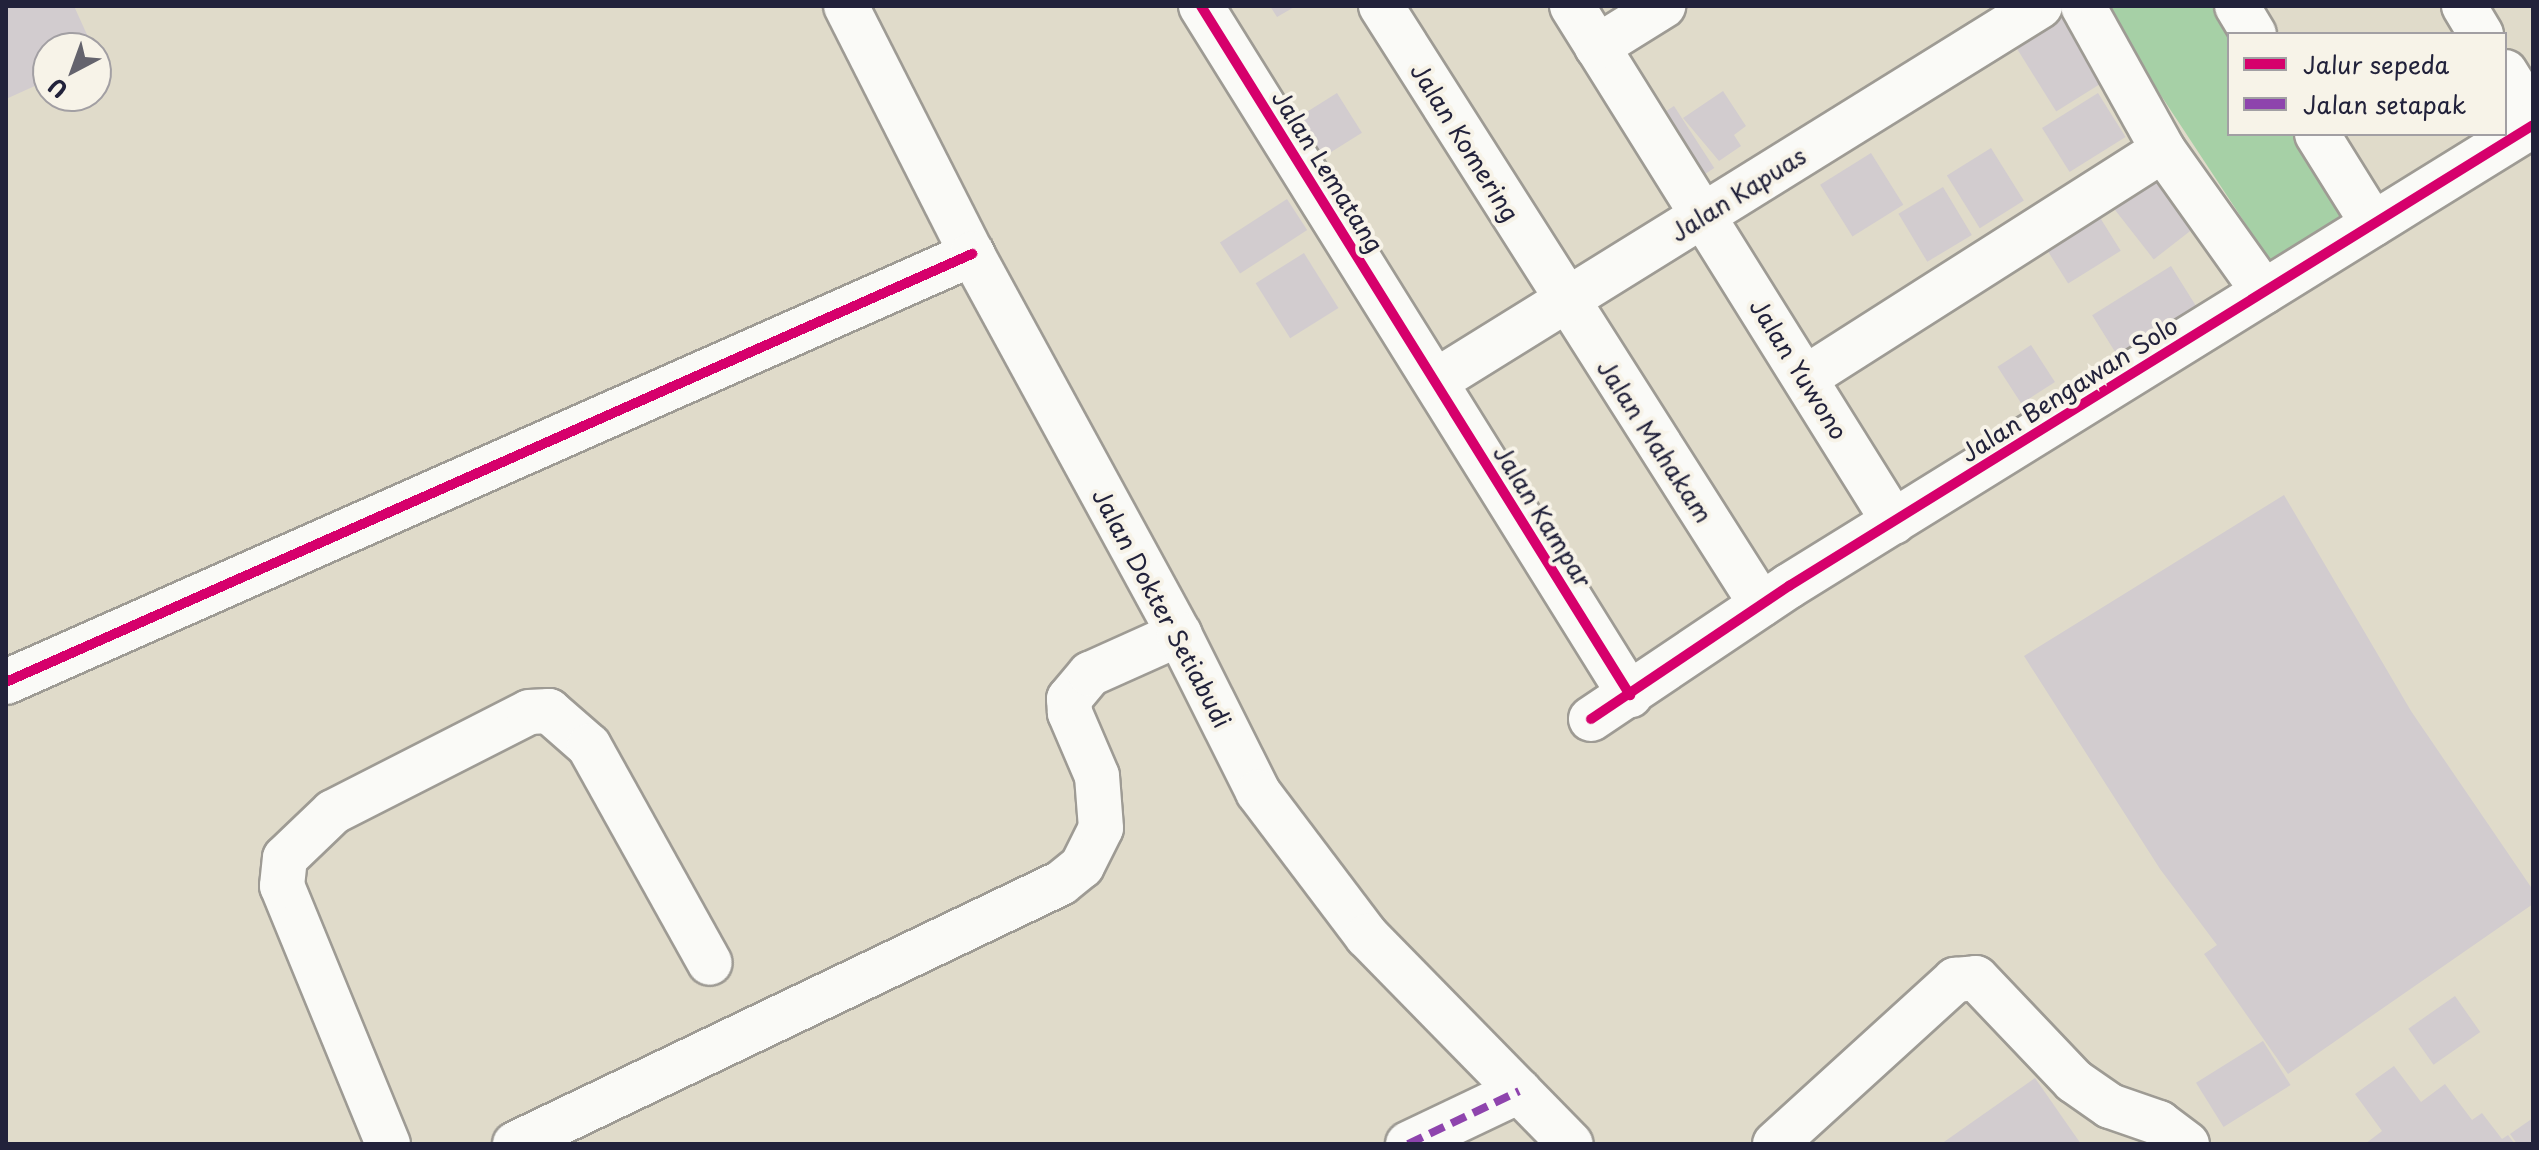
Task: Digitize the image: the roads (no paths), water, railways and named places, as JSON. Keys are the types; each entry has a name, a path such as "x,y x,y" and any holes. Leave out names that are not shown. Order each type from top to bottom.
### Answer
{"main road":[{"name":"Jalan Dokter Setiabudi","path":"846,6 972,254 1179,634 1258,792 1314,872 1367,936 1571,1144"},
{"name":"Jalan Lematang","path":"1201,6 1429,370"},
{"name":"Jalan Komering","path":"1381,6 1557,289"},
{"name":"Jalan Yuwono","path":"1572,6 1894,522"},
{"path":"1597,47 1663,6"},
{"name":"Jalan Kapuas","path":"1696,204 1988,6"},
{"name":"Jalan Kapuas","path":"1429,370 1696,204 2040,6"},
{"path":"2083,6 2163,150 2264,292"},
{"path":"2237,6 2253,32"},
{"path":"2464,6 2480,32"},
{"path":"2507,75 2533,117"},
{"name":"Jalan Bengawan Solo","path":"1591,719 1761,604 2533,125"},
{"path":"2318,136 2373,224"},
{"path":"1805,378 2163,150"},
{"path":"6,682 972,254"},
{"name":"Jalan Mahakam","path":"1557,289 1761,604"},
{"name":"Jalan Kampar","path":"1429,370 1630,695"},
{"path":"515,1144 1061,883 1082,866 1101,828 1097,776 1070,713 1069,699 1090,674 1179,634"},
{"path":"388,1144 282,886 285,858 333,812 529,712 549,711 589,746 710,963"},
{"path":"1775,1144 1955,980 1976,978 2074,1081 2110,1106 2159,1123 2187,1144"},
{"path":"1408,1144 1519,1091"}]}
